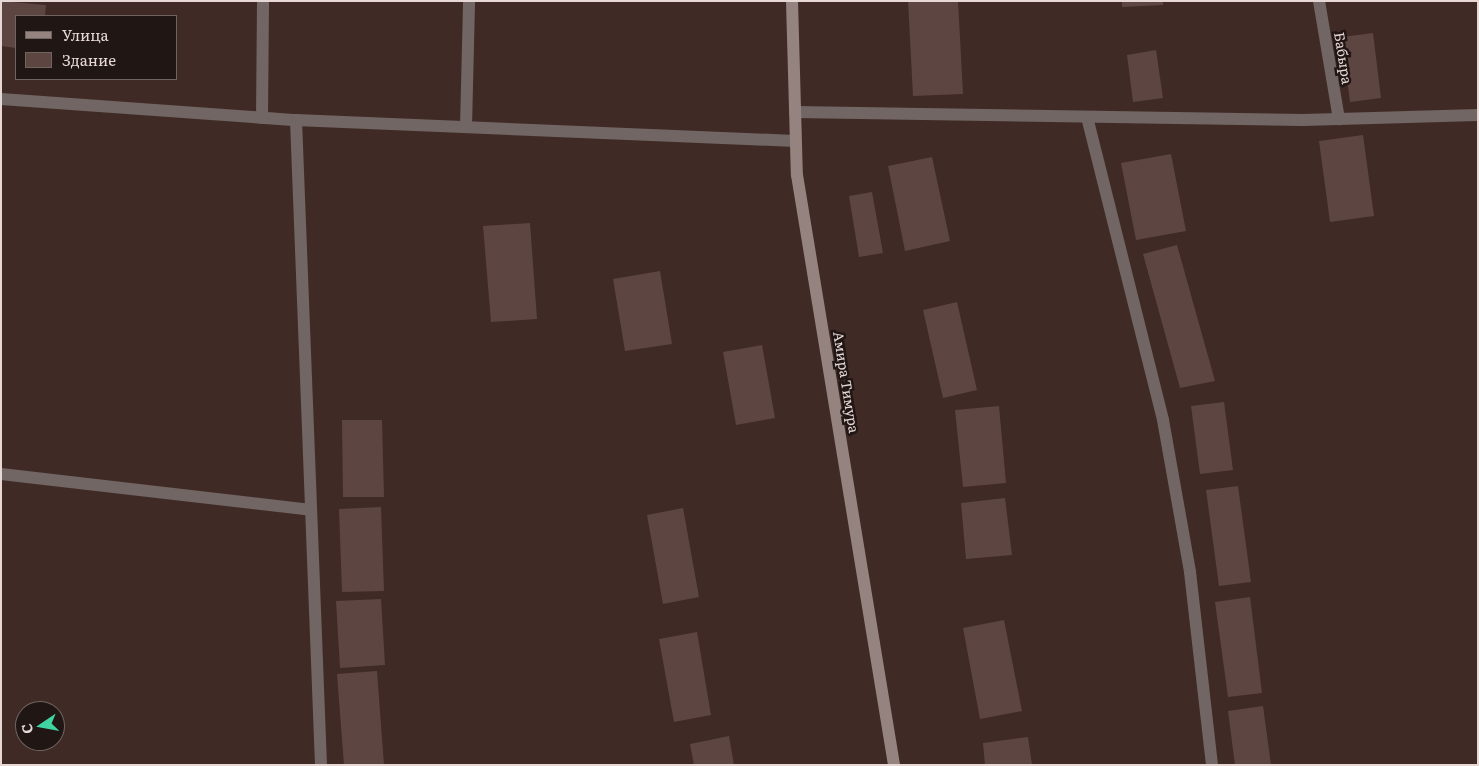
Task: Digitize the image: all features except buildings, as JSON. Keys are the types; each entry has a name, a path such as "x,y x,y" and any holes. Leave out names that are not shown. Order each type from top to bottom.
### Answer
{"street":[{"path":"262,118 263,1"},
{"path":"466,127 469,1"},
{"name":"Амира Тимура","path":"792,1 799,184 894,765"},
{"name":"Бабыра","path":"1319,1 1339,119"},
{"path":"1,99 296,120 796,140"},
{"path":"795,112 1339,119 1478,115"},
{"path":"1088,117 1163,420 1190,572 1212,765"},
{"path":"296,120 321,765"},
{"path":"1,474 311,510"}]}
